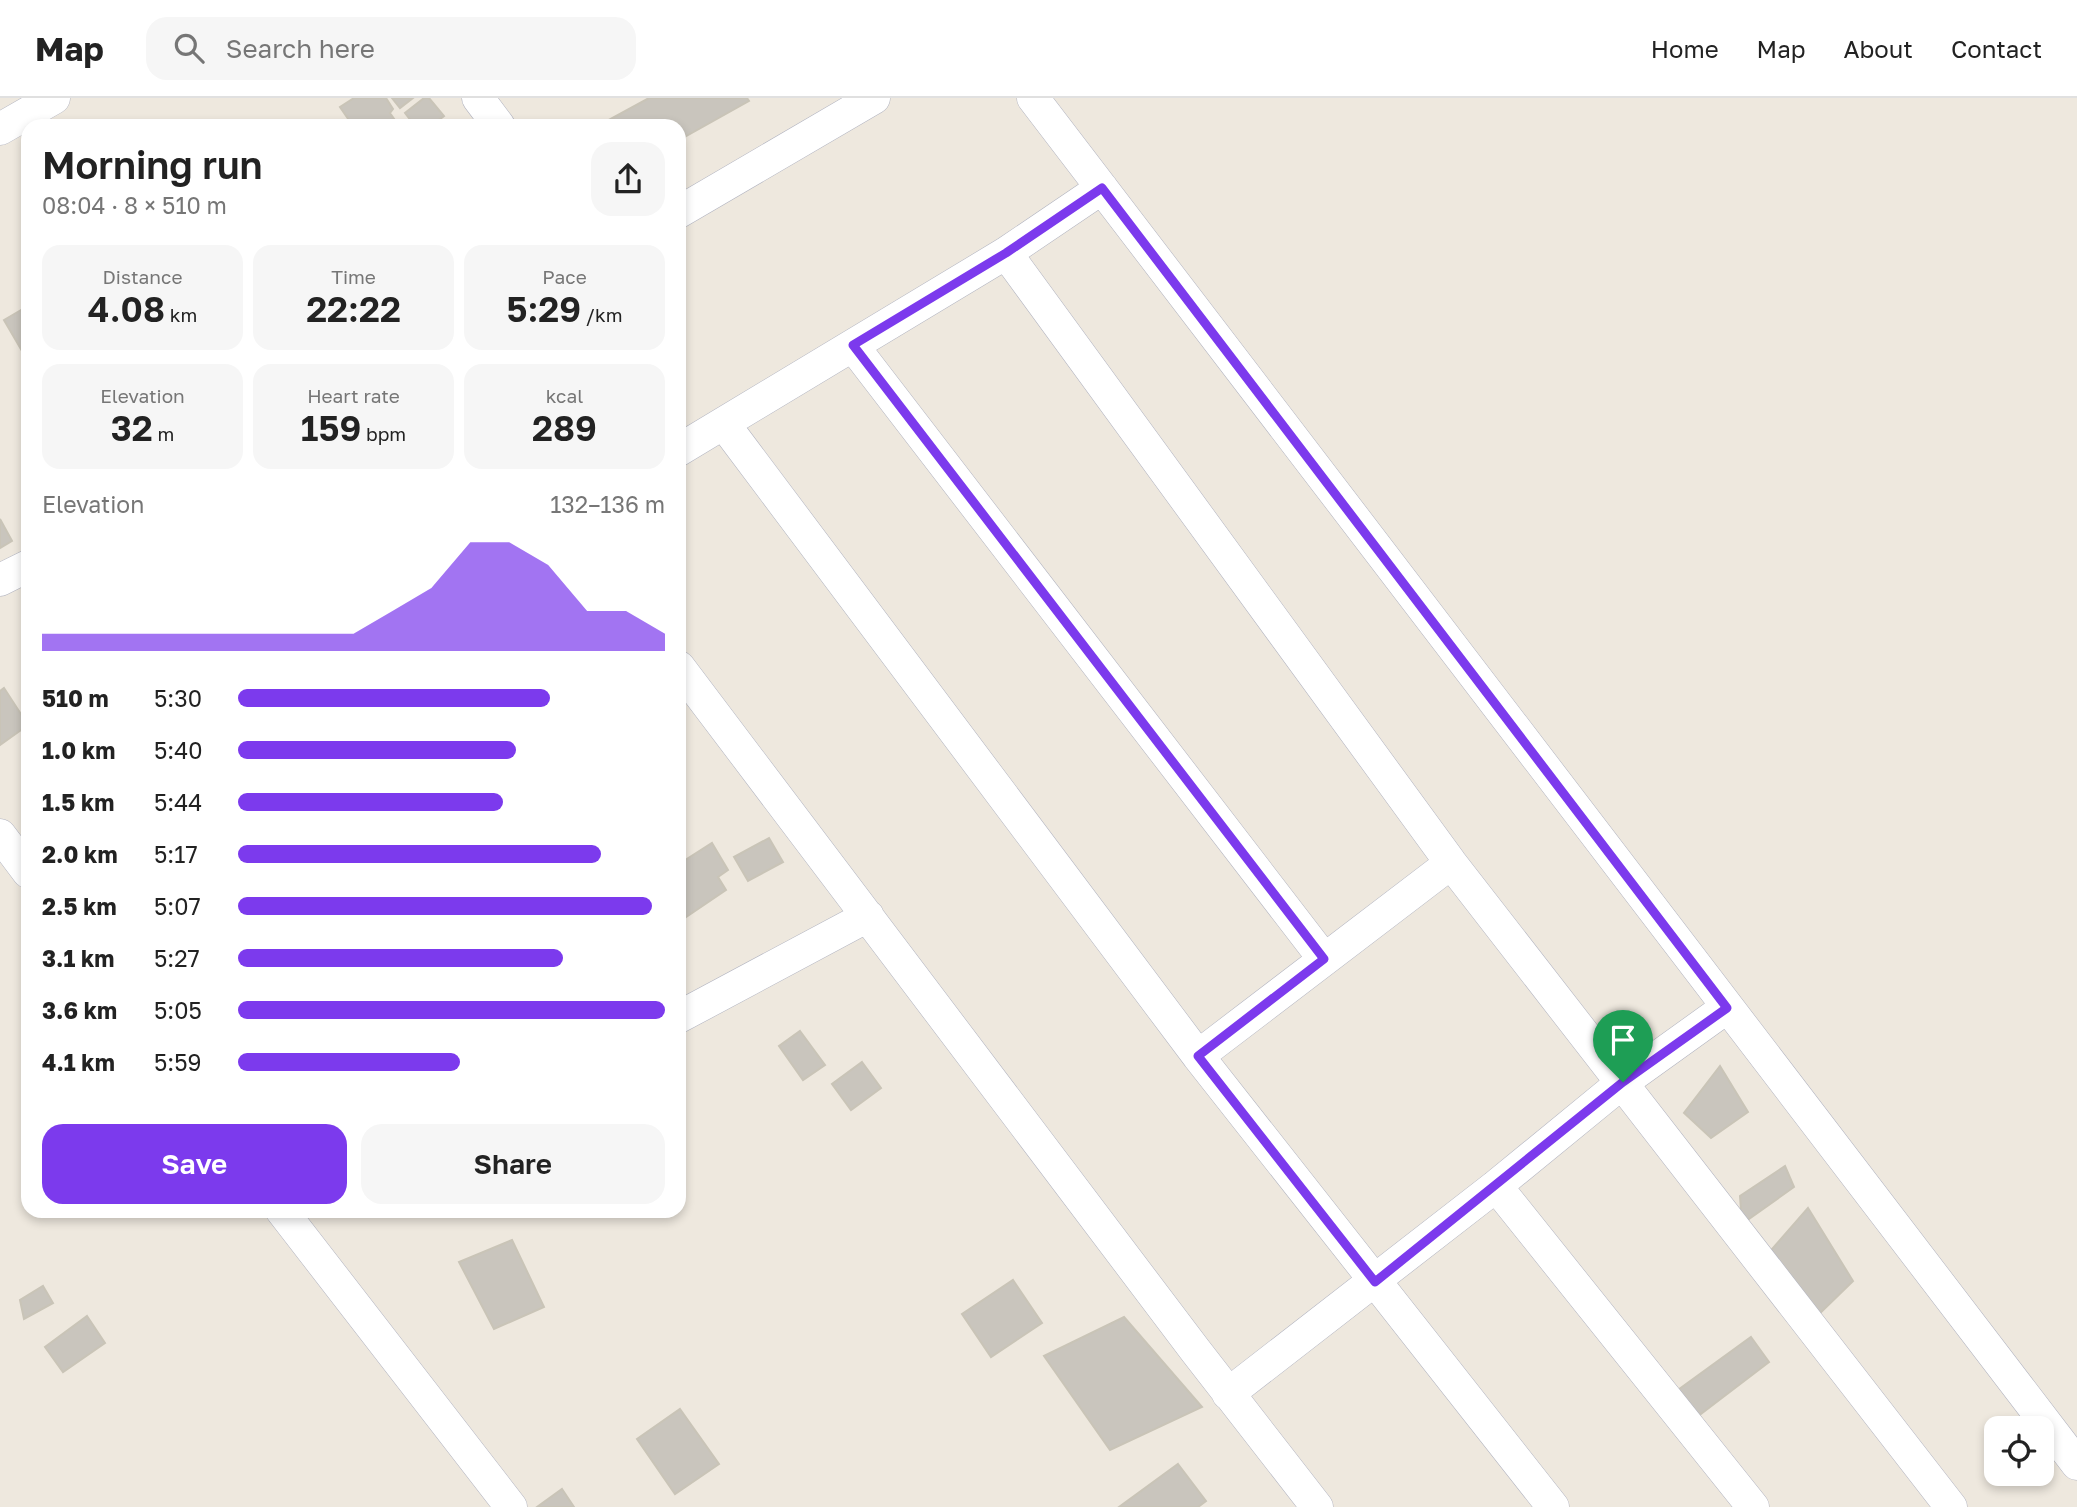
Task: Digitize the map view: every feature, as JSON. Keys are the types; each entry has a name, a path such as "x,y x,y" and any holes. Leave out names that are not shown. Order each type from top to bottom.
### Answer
{"street":[{"path":"0,129 54,98"},
{"path":"478,98 494,119"},
{"path":"1033,98 2077,1464"},
{"path":"686,208 866,100"},
{"path":"686,446 1006,253 1102,188"},
{"path":"1006,253 1451,863 1951,1507"},
{"path":"853,345 1324,959"},
{"path":"724,424 1198,1056 1553,1507"},
{"path":"0,580 21,570"},
{"path":"686,676 1228,1394 1317,1507"},
{"path":"0,835 21,863"},
{"path":"1198,1056 1451,863"},
{"path":"686,1013 868,916"},
{"path":"1228,1394 1375,1282 1623,1082 1727,1008"},
{"path":"1496,1186 1753,1507"},
{"path":"299,1218 511,1507"}],"building":[{"path":"354,98 386,98 393,109 390,113 394,119 348,119 340,107"},
{"path":"392,98 413,98 400,108"},
{"path":"424,98 429,98 444,116 440,119 410,119 405,113"},
{"path":"649,98 747,98 749,101 686,136 686,119 611,119"},
{"path":"21,310 21,349 4,320"},
{"path":"0,519 12,541 0,548"},
{"path":"4,688 21,714 21,730 0,745 0,691"},
{"path":"769,838 783,862 748,881 734,857"},
{"path":"712,843 728,870 718,877 726,890 686,917 686,860"},
{"path":"800,1031 825,1065 803,1080 779,1046"},
{"path":"862,1062 881,1088 851,1110 832,1084"},
{"path":"1720,1066 1748,1112 1711,1138 1684,1113"},
{"path":"1785,1166 1794,1187 1742,1224 1740,1196"},
{"path":"1808,1208 1853,1281 1815,1318 1765,1257"},
{"path":"512,1240 544,1307 494,1329 459,1262"},
{"path":"1013,1280 1042,1323 991,1357 962,1314"},
{"path":"43,1286 53,1303 24,1319 20,1300"},
{"path":"87,1316 105,1343 63,1372 45,1347"},
{"path":"1124,1317 1202,1407 1110,1450 1044,1356"},
{"path":"1751,1337 1769,1362 1689,1423 1671,1395"},
{"path":"680,1409 719,1464 675,1494 637,1439"},
{"path":"1178,1464 1206,1501 1198,1507 1119,1507"},
{"path":"562,1489 574,1507 537,1507"}],"route":[{"path":"1102,188 1727,1008 1623,1082 1375,1282 1198,1056 1324,959 853,345 1006,253 1102,188"}]}
